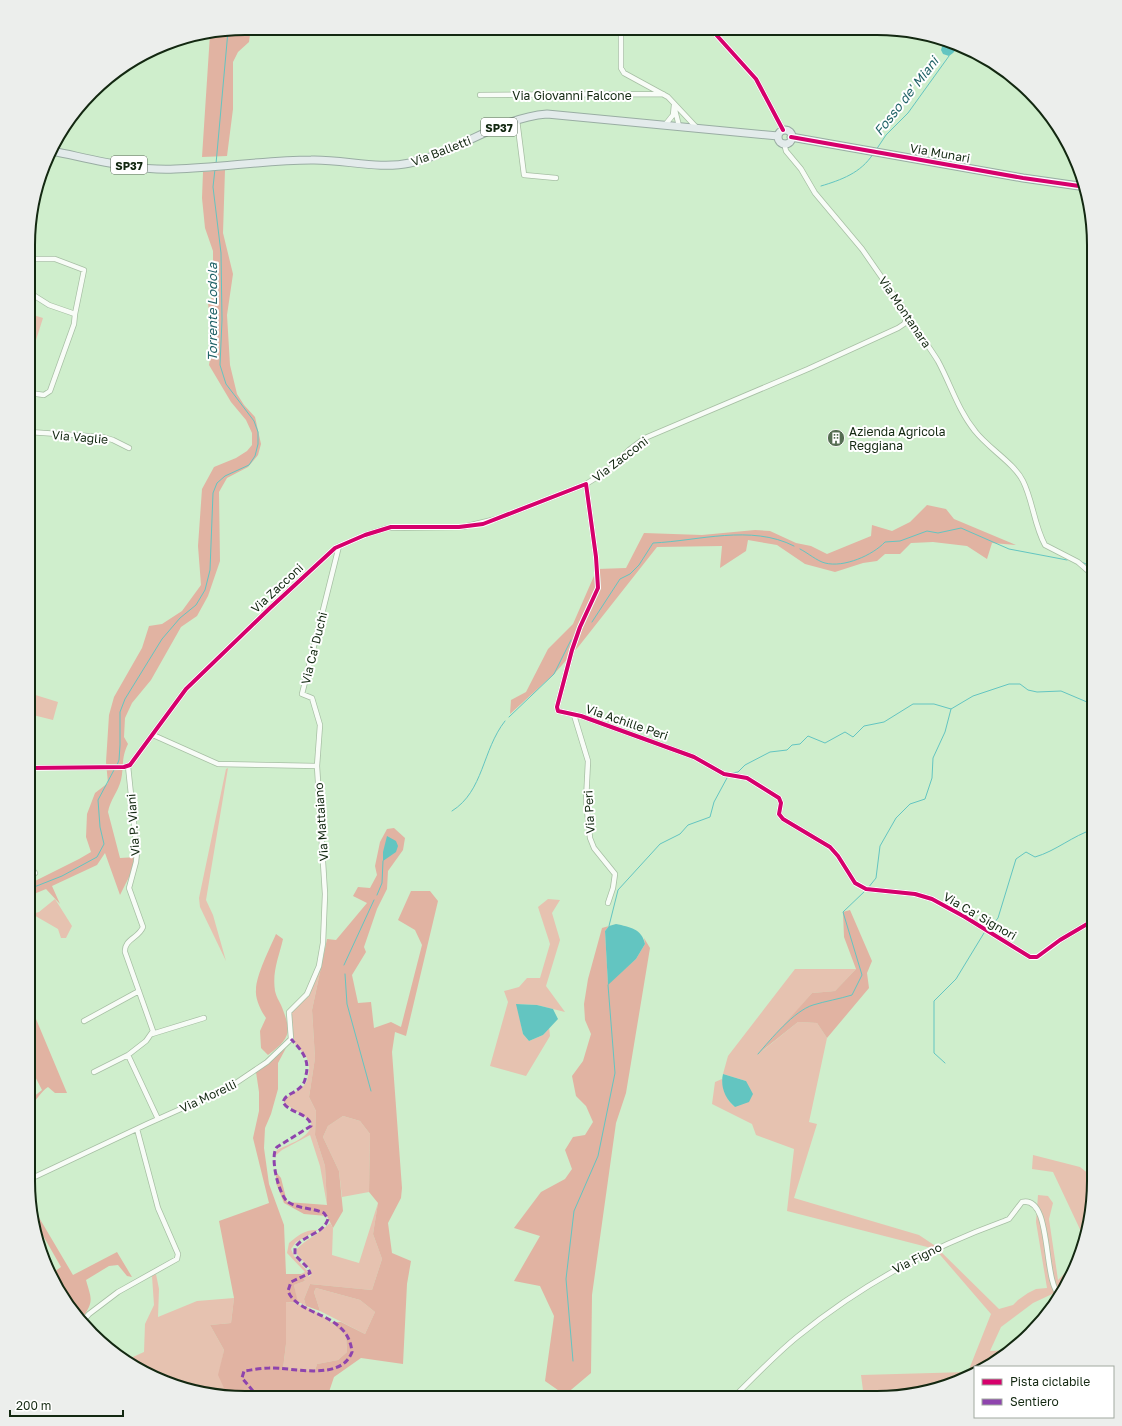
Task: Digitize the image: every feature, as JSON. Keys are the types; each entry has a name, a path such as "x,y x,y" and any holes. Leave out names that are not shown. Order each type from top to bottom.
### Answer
{"main road":[{"name":"Via Balletti","path":"57,152 155,169 312,160 381,165 402,164 432,156 517,120 533,116 552,114 697,128 780,133"},
{"name":"Via Munari","path":"780,133 789,131 791,137 1023,178 1078,186"},
{"path":"780,133 779,141 784,143 790,141 791,137"}],"street":[{"path":"621,35 621,68 624,73 663,94 697,128"},
{"path":"716,35 756,79 780,133"},
{"name":"Via Giovanni Falcone","path":"480,95 663,94"},
{"path":"666,125 673,115 676,107"},
{"path":"676,107 683,117 680,126"},
{"path":"517,120 524,175 556,178"},
{"name":"Via Montanara","path":"784,143 786,151 802,169 815,193 849,231 903,308 907,318 917,329 932,353 958,406 968,422 981,438 1015,471 1023,481 1045,544 1078,562 1087,570"},
{"path":"35,259 55,259 83,268 85,272 74,324 50,392 44,396 35,394"},
{"path":"35,296 49,305 75,314"},
{"name":"Via Zacconi","path":"126,767 136,759 186,689 304,575 339,546 365,535 391,527 459,527 483,524 586,484 610,469 629,450 645,438 801,372 898,328 904,324 907,318"},
{"name":"Via Vaglie","path":"35,432 103,437 129,448"},
{"name":"Via Achille Peri","path":"586,484 596,557 598,588 578,633 557,706 558,712 574,715 694,757 727,775"},
{"name":"Via Ca' Duchi","path":"317,766 320,725 312,698 302,694 339,546"},
{"name":"Via Peri","path":"574,715 588,762 586,801 590,838 594,848 615,874 613,890 608,903"},
{"name":"Via Mattaiano","path":"153,735 218,764 317,766 325,894 323,943 319,966 307,994 289,1012 291,1039"},
{"path":"35,768 126,767"},
{"name":"Via P. Viani","path":"126,767 137,852 129,888 143,927 125,948 152,1028 152,1034"},
{"name":"Via Ca' Signori","path":"727,775 747,778 778,797 781,802 779,812 781,817 830,847 838,856 855,883 866,889 915,894 932,899 965,917 1030,957 1037,957 1060,940 1087,924"},
{"path":"84,1021 139,990"},
{"path":"94,1072 128,1055 146,1041 152,1034 204,1018"},
{"name":"Via Morelli","path":"35,1177 236,1084 281,1050 291,1039"},
{"path":"128,1055 158,1119"},
{"path":"86,1318 118,1292 177,1259 178,1254 158,1208 137,1129"},
{"name":"Via Figno","path":"740,1391 797,1337 861,1289 941,1246 1004,1221 1009,1218 1022,1202 1030,1202 1040,1213 1051,1278 1055,1292"}],"shaded area":[{"path":"232,35 250,35 249,42 238,52 233,62 233,109 227,156 202,157 210,38"},
{"path":"225,170 223,233 233,274 227,315 230,365 237,394 244,405 255,417 261,444 258,455 248,467 227,478 219,492 220,561 208,596 197,616 181,627 151,680 132,703 125,718 124,737 128,744 124,758 121,780 108,812 120,858 137,857 134,867 120,895 105,853 97,865 52,886 60,904 46,889 35,894 35,881 91,852 86,837 87,814 95,793 108,783 106,762 109,715 114,697 142,648 149,626 162,624 182,611 201,585 198,546 202,489 214,467 236,458 247,451 252,445 252,433 246,420 231,402 209,365 215,327 209,311 208,303 213,296 213,251 205,228 202,198 203,172"},
{"path":"35,316 43,318 35,343"},
{"path":"927,505 946,509 954,519 1016,545 992,543 987,559 967,546 933,542 911,543 900,554 885,554 877,561 863,563 835,572 805,564 777,545 748,540 746,551 720,568 722,546 657,547 579,646 554,674 510,714 511,700 526,692 548,649 573,624 597,569 626,568 644,533 702,535 755,530 770,531 796,543 811,546 827,554 871,536 872,525 892,531 910,522"},
{"path":"35,695 58,702 53,720 35,716"},
{"path":"228,768 206,900 213,915 226,961 200,907 199,898 226,769"},
{"path":"394,828 405,838 403,850 388,871 387,889 377,909 364,947 366,952 352,975 358,1003 371,1002 374,1028 391,1022 401,1027 422,945 415,930 398,920 411,891 430,891 438,901 406,1036 395,1032 392,1052 402,1188 401,1198 388,1223 392,1253 411,1261 407,1284 403,1364 361,1358 334,1377 329,1391 225,1390 218,1375 224,1350 210,1325 231,1323 234,1298 219,1221 269,1203 253,1138 259,1111 259,1092 256,1072 286,1048 278,1063 278,1089 271,1114 265,1128 264,1148 269,1184 284,1225 286,1274 301,1274 305,1281 294,1285 298,1303 286,1302 286,1344 283,1369 315,1371 317,1364 338,1360 347,1352 346,1336 331,1322 341,1322 365,1334 375,1312 360,1300 316,1288 314,1292 320,1311 306,1306 304,1299 310,1284 372,1290 382,1259 373,1234 378,1203 369,1192 370,1134 360,1121 343,1116 328,1126 323,1137 339,1171 343,1211 333,1228 327,1216 304,1214 284,1203 276,1183 276,1172 281,1178 287,1202 327,1205 325,1166 315,1135 316,1111 309,1097 315,1058 312,1010 327,939 336,940 367,903 353,896 358,887 370,888 377,875 375,866 380,842 387,829"},
{"path":"55,899 72,926 66,938 61,938 58,929 35,916 35,913 39,912"},
{"path":"548,899 560,900 552,913 560,940 546,986 565,1012 537,1005 517,1004 523,1034 529,1041 543,1035 549,1027 550,1036 526,1076 490,1066 508,1002 504,991 519,987 527,978 540,978 550,944 538,907"},
{"path":"850,910 872,961 867,973 869,988 827,1038 817,1023 798,1022 758,1054 812,993 835,991 856,969 844,937 843,912"},
{"path":"609,926 605,931 608,984 636,959 645,944 644,938 650,948 626,1093 616,1123 592,1295 591,1373 570,1391 559,1391 545,1381 554,1316 540,1286 514,1281 540,1236 514,1228 541,1192 565,1179 572,1169 565,1150 573,1137 585,1135 593,1122 586,1106 576,1096 572,1076 583,1061 591,1034 585,1020 584,1004 588,979 602,928"},
{"path":"276,934 283,939 276,964 274,984 277,997 285,1014 288,1028 285,1039 268,1055 261,1048 260,1031 266,1018 256,997 256,990 258,977"},
{"path":"321,967 312,1010 315,1058 309,1097 316,1111 315,1135 325,1166 327,1205 320,1166 310,1135 282,1150 275,1156 277,1150 305,1136 311,1127 311,1121 284,1103 287,1097 305,1084 309,1071 308,1059 295,1044 292,1038 289,1013 308,997"},
{"path":"795,969 856,969 835,991 812,993 761,1052 798,1022 817,1023 827,1038 809,1122 817,1124 794,1198 919,1235 934,1245 999,1309 1013,1305 1028,1293 1036,1289 1047,1288 1036,1222 1038,1195 1048,1196 1053,1203 1049,1219 1058,1280 1066,1272 1055,1293 1033,1303 1001,1327 990,1351 1001,1350 969,1369 991,1314 935,1249 787,1211 794,1149 756,1135 752,1124 712,1104 715,1082 722,1079 723,1087 729,1101 735,1107 746,1081 723,1074 728,1056"},
{"path":"35,1018 67,1093 55,1093 48,1087 35,1101 35,1096 42,1090 35,1076"},
{"path":"343,1116 360,1121 370,1134 369,1192 342,1197 339,1171 323,1137 328,1126"},
{"path":"1033,1155 1080,1167 1087,1172 1087,1194 1081,1231 1053,1172 1032,1169"},
{"path":"378,1203 373,1234 382,1259 372,1290 310,1284 304,1299 306,1306 297,1301 294,1285 305,1281 301,1274 305,1272 287,1253 289,1243 302,1233 310,1230 318,1230 296,1242 291,1249 294,1256 309,1273 308,1277 311,1275 311,1270 297,1254 296,1250 330,1223 333,1228 332,1255 359,1263"},
{"path":"38,1216 73,1275 117,1252 132,1277 127,1276 118,1265 109,1266 86,1280 91,1301 84,1316 70,1297 57,1274 56,1271 61,1267 42,1233"},
{"path":"156,1274 159,1289 158,1317 197,1301 234,1298 231,1323 210,1325 224,1350 219,1375 225,1390 204,1387 178,1380 152,1369 132,1358 144,1352 145,1324 154,1305 152,1276"},
{"path":"316,1288 360,1300 375,1312 365,1334 320,1311 314,1292"},
{"path":"286,1302 295,1303 311,1309 334,1324 346,1336 347,1352 338,1360 317,1364 315,1371 283,1369 286,1344"},
{"path":"963,1372 931,1384 890,1391 863,1391 861,1375"}],"water":[{"path":"942,45 955,50 949,56 943,54 941,50"},
{"path":"387,836 396,841 398,846 396,852 383,861 383,852"},
{"path":"616,924 631,928 638,932 645,944 636,959 608,985 605,931 609,926"},
{"path":"516,1004 537,1005 553,1009 558,1019 543,1035 529,1041 523,1034"},
{"path":"723,1074 746,1081 753,1094 749,1102 735,1107 731,1104 724,1092 722,1083"}],"waterway":[{"name":"Torrente Lodola","path":"216,164 228,36"},
{"name":"Fosso de' Miani","path":"876,150 886,135 908,113 949,56"},
{"name":"Fosso de' Miani","path":"821,186 857,171 873,154"},
{"name":"Torrente Lodola","path":"117,765 119,760 120,745 120,712 125,699 162,639 180,618 196,605 205,590 210,570 213,493 217,483 225,476 249,465 255,456 258,444 258,432 254,421 226,384 220,365 222,320 221,253 213,187 215,169"},
{"path":"800,549 822,562 841,564 866,556 885,542 900,541 927,531 938,533 961,528 1009,549 1067,560"},
{"path":"592,622 620,579 630,574 639,565 653,543 706,537 742,535 777,539 794,546"},
{"path":"1081,562 1087,564"},
{"path":"509,717 554,674 571,640"},
{"path":"732,773 738,772 745,765 770,752 787,750 792,745 800,744 808,736 825,743 845,732 853,737 864,726 884,722 913,704 934,704 951,709 973,696 1009,684 1020,684 1028,690 1037,692 1061,691 1087,702"},
{"path":"868,888 876,878 880,846 896,818 910,804 925,799 932,778 933,758 945,732 951,709"},
{"path":"452,811 463,803 471,793 497,732 505,721"},
{"name":"Torrente Lodola","path":"35,887 62,876 97,857 104,844 100,827 98,800 114,770"},
{"path":"609,926 618,890 660,844 680,834 688,825 710,817 714,802 727,778"},
{"path":"989,929 998,918 1016,859 1026,852 1035,857 1043,854 1087,832"},
{"path":"377,895 382,883 383,861"},
{"path":"758,1054 783,1026 798,1013 813,1005 852,995 862,975 843,912 865,891"},
{"path":"344,965 374,900"},
{"path":"945,1063 934,1053 934,1001 956,979 984,933"},
{"path":"345,974 347,1004 371,1091"},
{"path":"573,1361 566,1279 574,1211 598,1156 615,1073 608,985"}],"marked path":[{"path":"253,1391 242,1378 244,1371 269,1368 315,1371 327,1370 338,1367 346,1361 352,1352 349,1339 342,1329 333,1322 302,1306 293,1299 288,1291 291,1282 310,1273 308,1268 295,1255 295,1248 302,1240 322,1228 328,1219 324,1213 288,1202 281,1192 276,1176 274,1159 277,1147 311,1126 307,1118 289,1109 283,1102 287,1096 302,1085 305,1080 307,1069 304,1055 291,1039"}],"cycle path":[{"path":"716,35 756,79 783,130"},
{"path":"791,137 1023,178 1078,186"},
{"path":"35,768 124,767 130,765 186,689 335,548 365,535 391,527 459,527 483,524 586,484 596,557 598,588 580,627 572,650 557,707 558,711 581,716 694,757 724,774 747,778 779,798 781,803 779,814 783,819 830,847 838,856 855,883 866,889 915,894 932,899 965,917 1030,957 1037,957 1060,940 1087,924"}],"place":[{"name":"Azienda Agricola Reggiana","path":"836,438"}]}
